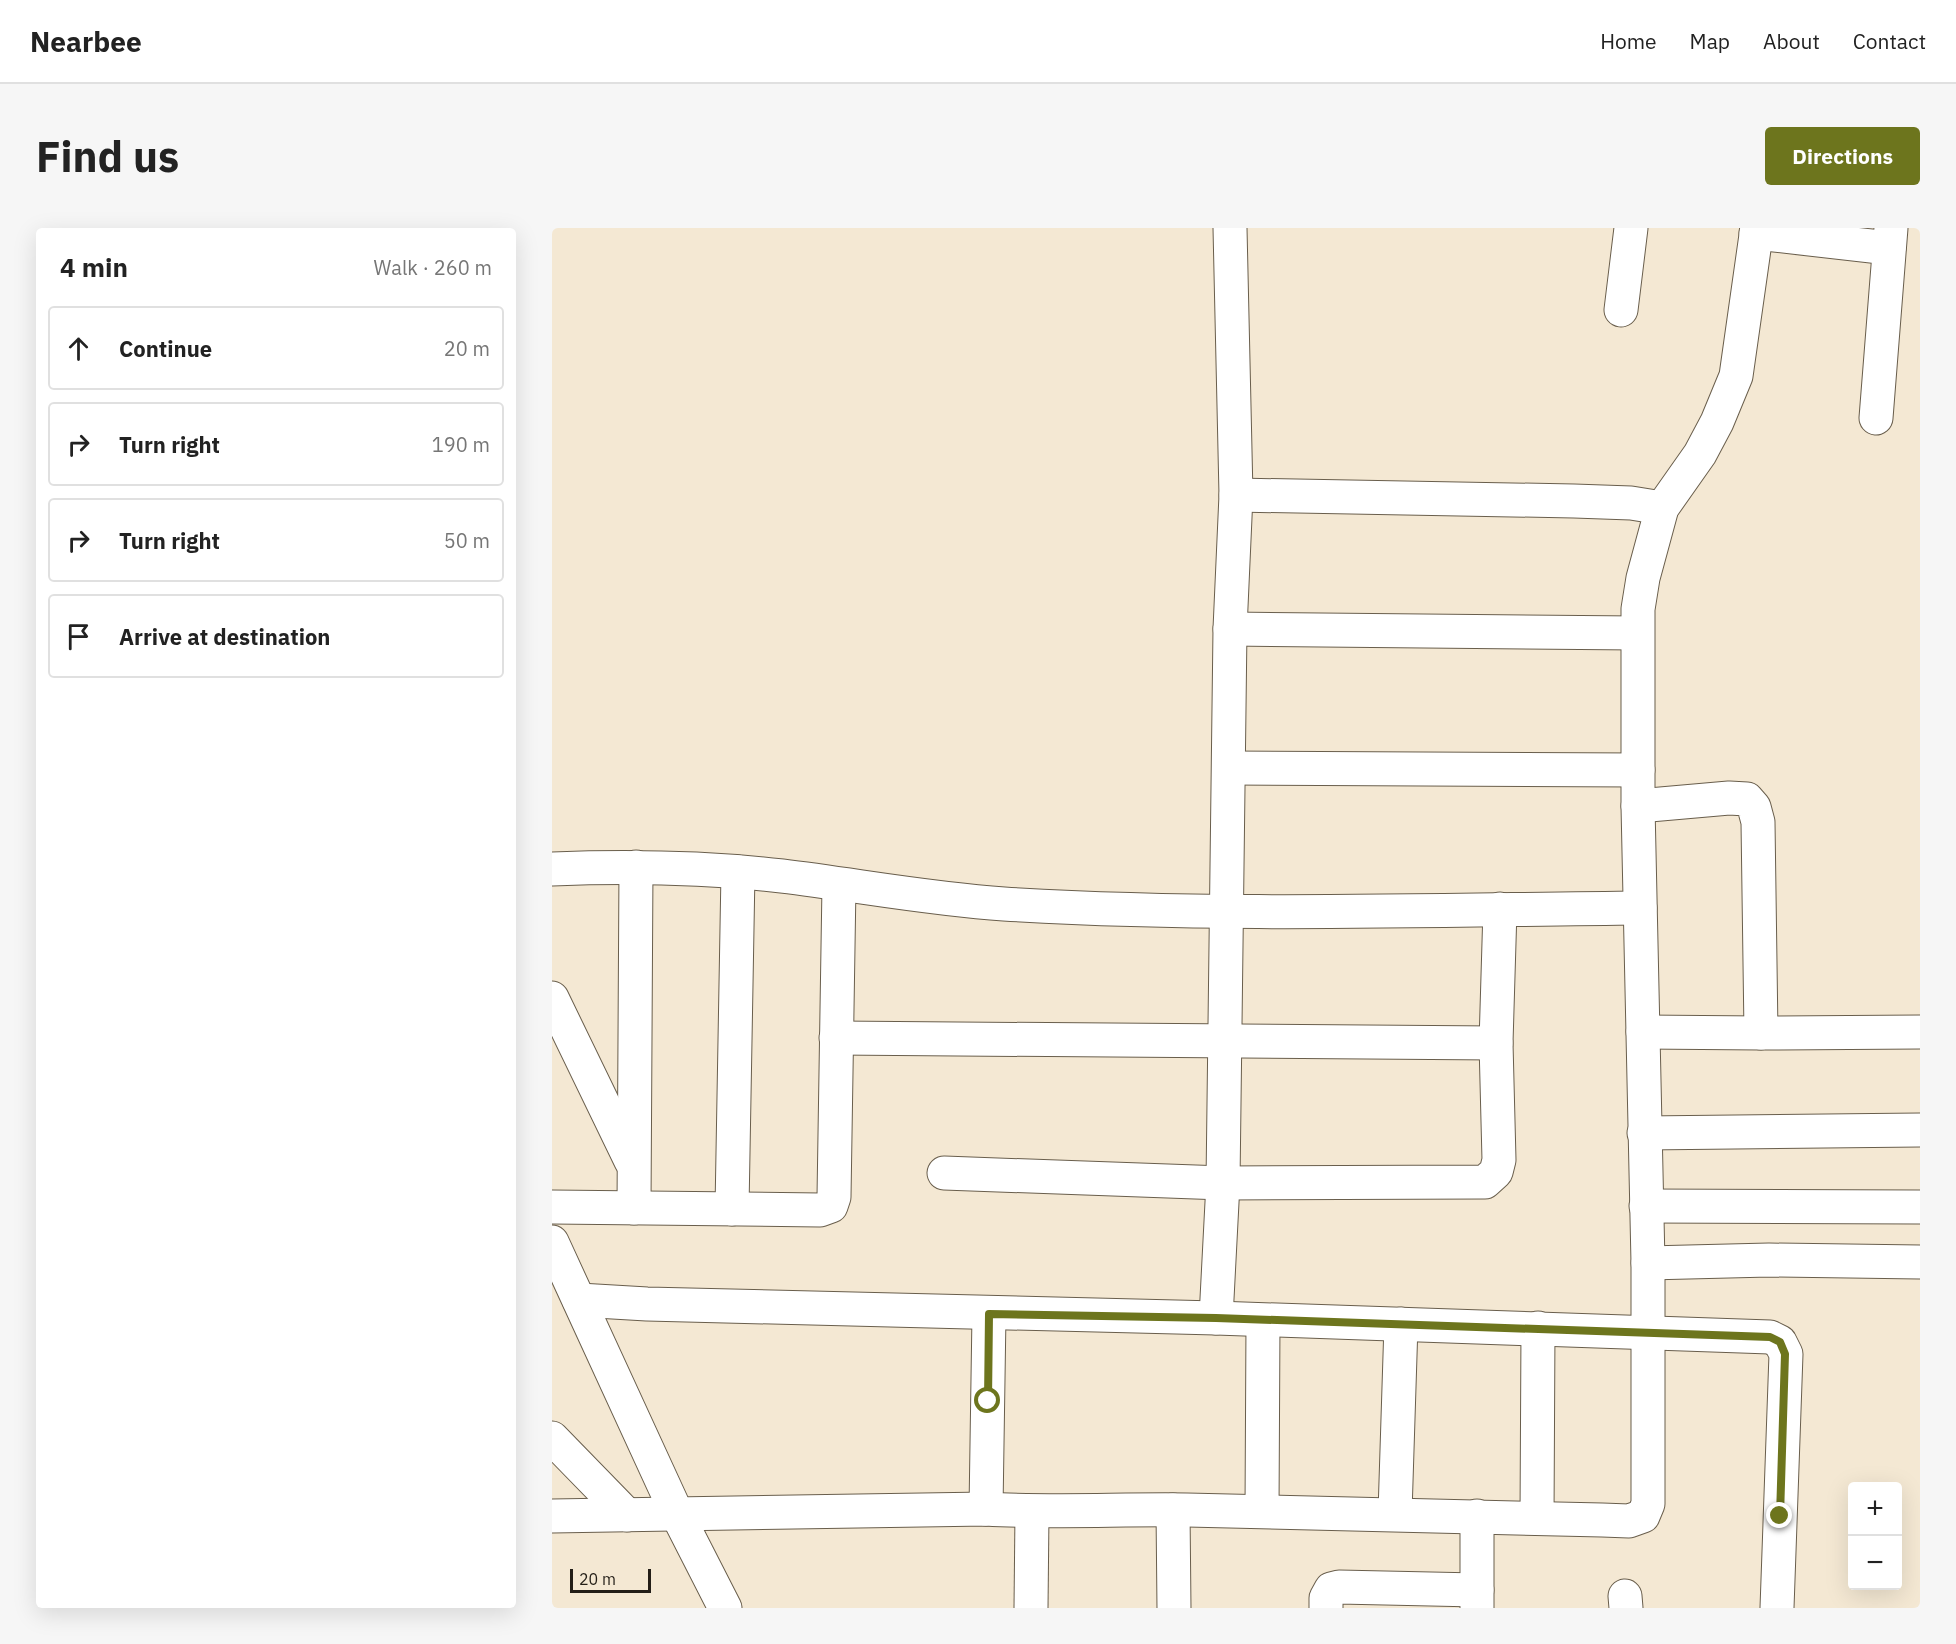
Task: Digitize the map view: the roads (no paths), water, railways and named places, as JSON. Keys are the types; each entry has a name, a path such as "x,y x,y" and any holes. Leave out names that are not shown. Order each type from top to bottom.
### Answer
{"street":[{"path":"1216,1318 1223,1183 1230,629 1236,495 1230,228"},
{"path":"1621,310 1631,228"},
{"path":"552,1516 986,1509 1032,1512 1173,1510 1395,1513 1629,1521 1643,1516 1648,1504 1648,1263 1638,806 1638,609 1643,578 1662,508 1700,453 1717,422 1736,376 1757,231 1890,238 1876,418"},
{"path":"1236,495 1574,501 1631,503 1662,508"},
{"path":"1230,629 1637,633"},
{"path":"1229,768 1638,770"},
{"path":"1638,806 1729,798 1747,799 1754,807 1758,822 1761,1034"},
{"path":"552,869 636,867 738,872 940,899 1227,913 1640,908"},
{"path":"634,1208 636,867"},
{"path":"732,1209 738,872"},
{"path":"552,1207 820,1210 831,1206 834,1197 839,885"},
{"path":"944,1173 1223,1183 1485,1182 1496,1172 1499,1160 1496,1043 1500,909"},
{"path":"552,998 634,1167"},
{"path":"1643,1032 1761,1034 1920,1032"},
{"path":"836,1038 1496,1043"},
{"path":"1644,1133 1920,1130"},
{"path":"1646,1206 1920,1207"},
{"path":"552,1242 677,1514 725,1608"},
{"path":"1648,1263 1769,1260 1920,1262"},
{"path":"579,1300 1770,1337 1780,1342 1785,1354 1777,1608"},
{"path":"986,1509 989,1314"},
{"path":"1262,1511 1263,1321"},
{"path":"1395,1513 1401,1324"},
{"path":"1537,1518 1538,1328"},
{"path":"552,1438 627,1515"},
{"path":"1173,1510 1174,1608"},
{"path":"1031,1608 1032,1512"},
{"path":"1326,1608 1326,1599 1331,1589 1338,1587 1477,1599 1477,1515"}]}
